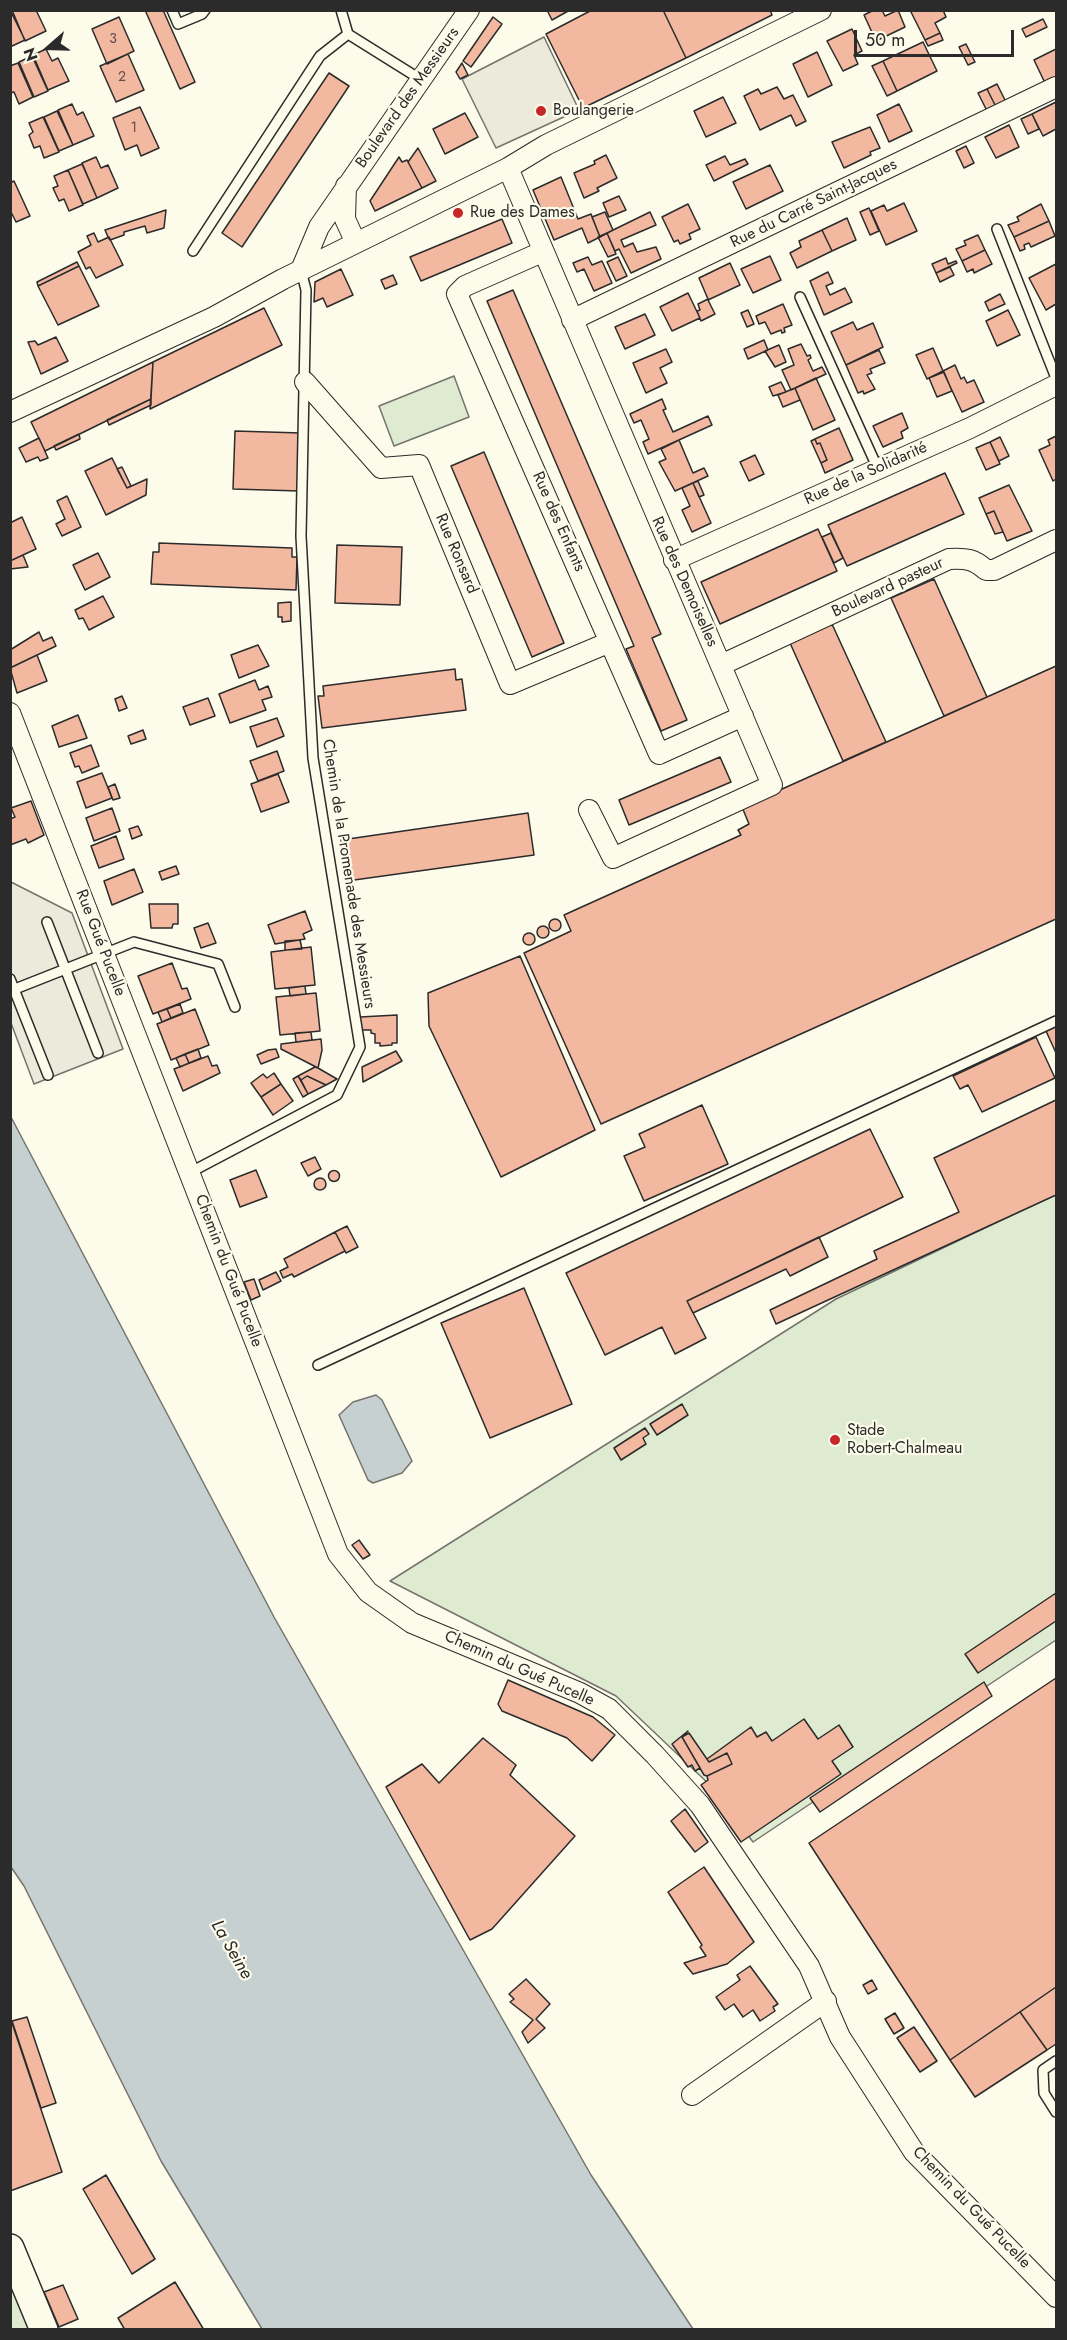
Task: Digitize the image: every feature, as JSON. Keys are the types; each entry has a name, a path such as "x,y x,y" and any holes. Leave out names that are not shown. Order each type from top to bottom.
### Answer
{"main road":[{"path":"10,2248 44,2330"}],"street":[{"path":"10,412 214,317 301,270 508,168 546,145 821,10"},
{"name":"Boulevard des Messieurs","path":"301,270 319,227 465,13"},
{"name":"Rue du Carré Saint-Jacques","path":"572,320 1056,87"},
{"name":"Rue des Demoiselles","path":"508,168 772,785 613,858 590,810"},
{"name":"Boulevard des Messieurs","path":"346,186 345,219 356,243"},
{"name":"Rue des Enfants","path":"542,252 465,286 457,294 658,754 743,716"},
{"name":"Rue Ronsard","path":"305,382 381,468 419,465 510,684 610,642"},
{"name":"Rue de la Solidarité","path":"674,560 970,428 1056,385"},
{"name":"Boulevard pasteur","path":"721,665 949,559 965,558 976,561 986,570 994,570 1056,540"},
{"name":"Rue Gué Pucelle","path":"10,712 189,1173"},
{"name":"Chemin du Gué Pucelle","path":"189,1173 338,1554 368,1592 412,1623 580,1693 609,1709 700,1805 809,1966 840,2037 914,2151 1056,2297"},
{"path":"692,2095 826,2001"}],"lane":[{"path":"172,10 178,24 202,15 205,10"},
{"path":"341,10 348,34 420,80"},
{"path":"193,251 320,56 348,34"},
{"path":"997,229 1056,378"},
{"name":"Chemin de la Promenade des Messieurs","path":"189,1173 337,1095 360,1047 313,758 301,536 301,440 305,382 306,290 301,270"},
{"path":"800,297 878,469"},
{"path":"47,922 98,1053"},
{"path":"15,989 139,941 218,964 235,1007"},
{"path":"10,979 48,1075"},
{"path":"318,1365 1056,1021"},
{"path":"1056,2061 1043,2070 1044,2093 1056,2112"}],"green space":[{"path":"454,376 469,417 394,446 379,406"},
{"name":"Stade Robert-Chalmeau","path":"1056,1194 1056,1640 753,1842 711,1786 616,1696 390,1581 836,1299"},
{"path":"11,2279 32,2329 11,2329"}],"shaded area":[{"path":"544,37 579,110 496,148 462,79"},
{"path":"11,882 72,913 123,1049 34,1084 11,1023"}],"water":[{"name":"La Seine","path":"11,1117 274,1617 591,2175 693,2329 262,2329 161,2161 24,1886 11,1867"},
{"path":"376,1395 382,1400 412,1461 402,1473 373,1483 368,1480 339,1415 353,1402"}],"building":[{"path":"10,10 25,40 10,47"},
{"path":"12,10 36,10 46,31 25,41"},
{"path":"145,10 163,10 195,82 180,89"},
{"path":"547,10 570,10 552,20"},
{"path":"592,10 663,10 686,58 583,108 546,34"},
{"path":"663,10 770,10 772,15 686,58"},
{"path":"874,10 882,10 885,16 898,10 905,27 876,41 864,15"},
{"path":"910,10 943,10 946,17 935,23 940,33 925,40"},
{"path":"119,17 134,51 107,64 92,29"},
{"path":"493,17 502,24 471,67 463,61"},
{"path":"1043,19 1047,27 1026,37 1022,29"},
{"path":"852,29 862,51 854,55 858,64 843,71 827,41"},
{"path":"940,33 943,40 928,46 925,40"},
{"path":"923,42 937,71 897,91 883,61"},
{"path":"966,44 975,62 968,65 959,47"},
{"path":"46,49 52,61 58,58 69,81 48,90 33,55"},
{"path":"1056,49 1056,78 1045,83 1034,60"},
{"path":"817,52 832,85 808,97 793,64"},
{"path":"128,54 144,90 116,102 100,66"},
{"path":"32,56 48,91 34,97 19,62"},
{"path":"883,61 897,91 887,96 872,66"},
{"path":"18,63 33,97 19,104 14,92 10,93 10,66"},
{"path":"462,63 468,75 460,79 456,72"},
{"path":"329,73 349,86 242,247 222,233"},
{"path":"997,84 1006,102 996,107 987,89"},
{"path":"777,87 784,99 793,95 806,121 796,126 791,115 760,130 744,96 758,89 761,94"},
{"path":"987,89 996,107 987,111 978,93"},
{"path":"723,97 736,123 706,137 694,111"},
{"path":"1056,102 1056,129 1043,136 1032,114"},
{"path":"72,104 77,115 83,112 94,136 73,145 58,110"},
{"path":"899,104 912,131 889,142 877,115"},
{"path":"140,107 159,148 141,156 137,145 125,150 113,118"},
{"path":"57,111 73,145 59,151 44,117"},
{"path":"465,113 478,137 445,154 433,129"},
{"path":"1032,114 1039,129 1028,134 1021,119"},
{"path":"43,117 59,152 44,158 40,146 34,148 29,135 33,132 29,123"},
{"path":"1009,125 1019,147 996,158 985,137"},
{"path":"870,127 880,148 844,168 832,142"},
{"path":"966,146 974,163 964,168 956,151"},
{"path":"418,148 436,181 422,188 408,162"},
{"path":"606,155 617,178 597,188 599,191 584,198 574,173 595,164 594,161"},
{"path":"725,156 730,165 745,159 748,164 714,181 706,165"},
{"path":"96,157 101,168 108,165 118,188 97,198 82,163"},
{"path":"399,157 402,162 407,160 422,188 375,211 370,201"},
{"path":"82,164 97,198 83,204 68,170"},
{"path":"770,165 783,191 746,209 733,182"},
{"path":"68,170 83,205 69,211 64,199 59,201 53,188 58,186 54,176"},
{"path":"561,177 578,219 591,214 600,237 588,243 582,228 554,240 533,190"},
{"path":"14,181 30,216 16,222 10,210 10,183"},
{"path":"619,196 626,210 609,217 603,203"},
{"path":"904,203 917,231 886,245 871,211 884,205 887,211"},
{"path":"688,204 700,229 689,234 691,239 680,244 678,240 674,242 662,217"},
{"path":"1041,204 1049,221 1014,237 1008,225 1019,221 1017,217"},
{"path":"869,208 879,231 870,235 860,212"},
{"path":"166,210 164,228 147,233 145,226 124,232 124,235 110,240 105,230"},
{"path":"605,212 613,230 600,237 592,217"},
{"path":"650,212 656,225 621,240 624,247 633,243 637,252 656,247 661,259 631,273 619,249 615,251 607,233"},
{"path":"847,218 856,240 832,251 822,230"},
{"path":"502,219 512,243 421,281 410,257"},
{"path":"1049,221 1055,236 1031,247 1029,243 1024,245 1025,249 1020,251 1014,237"},
{"path":"822,230 832,251 797,268 790,253 801,247 799,241"},
{"path":"94,233 98,242 109,237 123,265 96,278 90,267 86,269 78,252 91,245 87,236"},
{"path":"607,233 616,254 608,257 598,237"},
{"path":"978,235 985,250 962,261 956,249 966,245 964,241"},
{"path":"985,250 992,264 974,273 973,269 967,272 962,261"},
{"path":"770,256 781,280 753,293 741,269"},
{"path":"588,257 592,265 602,261 612,283 594,291 584,269 577,272 573,263"},
{"path":"618,257 627,276 616,281 607,262"},
{"path":"946,258 948,264 956,261 957,263 936,273 932,264"},
{"path":"77,262 79,266 38,286 37,282"},
{"path":"730,263 740,285 708,300 715,314 701,321 697,311 700,310 698,304 708,299 699,278"},
{"path":"1056,264 1056,304 1046,310 1029,278"},
{"path":"79,266 99,306 58,325 38,286"},
{"path":"950,267 954,275 940,282 936,273"},
{"path":"341,269 353,295 327,307 323,298 314,302 315,282"},
{"path":"828,272 833,283 826,286 830,295 845,288 852,302 824,315 810,281"},
{"path":"393,275 397,284 385,289 381,280"},
{"path":"513,290 661,634 652,638 687,720 661,731 626,649 634,646 487,301"},
{"path":"688,293 700,318 672,331 660,307"},
{"path":"1000,294 1005,304 989,311 985,302"},
{"path":"783,304 792,325 784,328 785,332 782,333 781,330 771,334 765,322 759,324 756,316"},
{"path":"264,308 282,345 150,409 153,362"},
{"path":"748,310 754,324 747,327 741,313"},
{"path":"1008,310 1020,335 997,346 986,321"},
{"path":"645,314 655,335 625,349 615,327"},
{"path":"853,322 857,330 873,323 883,347 846,365 831,332"},
{"path":"56,337 68,361 41,374 28,342 35,341 38,345"},
{"path":"764,340 768,350 748,359 744,349"},
{"path":"801,344 807,356 810,355 811,358 808,360 813,371 822,367 826,374 791,390 782,370 794,365 788,349"},
{"path":"779,345 786,362 775,367 765,351"},
{"path":"933,348 943,371 927,379 916,355"},
{"path":"666,349 672,362 660,368 667,383 646,393 633,363"},
{"path":"879,350 885,363 870,369 872,373 867,375 875,389 864,394 863,391 858,393 846,365"},
{"path":"153,362 151,399 45,451 31,422"},
{"path":"955,365 961,379 964,377 967,383 974,380 984,402 962,412 943,371"},
{"path":"944,372 952,391 937,397 929,378"},
{"path":"816,378 835,420 813,430 795,388"},
{"path":"781,382 786,392 773,396 769,387"},
{"path":"795,388 800,400 783,407 778,395"},
{"path":"151,399 151,405 109,425 107,420"},
{"path":"662,399 666,409 663,410 673,432 708,416 712,425 648,454 643,442 649,439 641,420 634,423 630,414"},
{"path":"902,413 908,428 901,432 903,438 883,447 873,426"},
{"path":"839,428 853,460 825,473 821,463 827,460 820,443 817,444 815,439"},
{"path":"235,431 301,433 299,491 233,489"},
{"path":"79,434 80,439 56,450 54,446"},
{"path":"1056,436 1056,479 1053,481 1039,450 1050,445 1048,440"},
{"path":"1000,437 1009,456 999,461 990,442"},
{"path":"39,438 48,458 40,461 38,457 26,462 19,448"},
{"path":"815,439 817,444 820,443 827,460 821,463 811,441"},
{"path":"679,440 693,473 704,468 708,476 675,491 659,462 666,459 661,449"},
{"path":"990,442 1000,464 986,470 976,448"},
{"path":"484,452 564,643 532,657 451,466"},
{"path":"755,455 764,474 749,481 740,462"},
{"path":"112,458 127,488 147,479 146,495 106,515 85,471"},
{"path":"122,467 131,486 127,488 117,469"},
{"path":"945,473 964,514 847,566 828,525"},
{"path":"698,481 704,495 699,497 693,483"},
{"path":"693,483 711,523 692,532 682,510 690,506 682,488"},
{"path":"1009,485 1032,531 1007,541 994,511 986,514 979,498"},
{"path":"67,496 81,527 62,536 56,524 65,519 57,501"},
{"path":"994,511 1003,532 995,534 986,514"},
{"path":"22,517 36,549 10,561 10,523"},
{"path":"818,529 837,571 720,624 701,582"},
{"path":"831,533 843,558 834,563 822,537"},
{"path":"159,543 292,548 292,557 297,557 296,590 151,584 153,552 159,552"},
{"path":"337,545 402,547 400,605 335,603"},
{"path":"98,553 110,577 85,590 73,565"},
{"path":"23,555 28,567 10,569 10,561"},
{"path":"934,579 987,697 944,716 891,598"},
{"path":"103,596 114,617 89,630 83,618 79,619 75,610"},
{"path":"291,602 291,621 282,622 282,617 278,617 278,603"},
{"path":"832,624 886,742 843,761 790,643"},
{"path":"39,632 43,641 52,637 56,646 10,668 10,650"},
{"path":"258,645 269,666 239,678 231,655"},
{"path":"37,655 47,681 17,693 10,668"},
{"path":"1056,666 1056,919 601,1124 524,953 571,931 564,915 741,835 738,830 749,824 742,807"},
{"path":"455,669 456,680 462,679 466,710 322,728 318,696 324,696 323,686"},
{"path":"255,680 259,690 268,686 272,697 262,700 266,710 230,723 219,694"},
{"path":"122,696 127,708 119,711 115,699"},
{"path":"208,698 215,716 190,725 183,707"},
{"path":"78,715 87,738 59,747 52,726"},
{"path":"277,718 284,736 257,747 250,727"},
{"path":"143,730 146,739 131,744 128,736"},
{"path":"91,745 99,766 82,773 79,766 75,767 70,753"},
{"path":"277,751 284,771 258,781 250,761"},
{"path":"720,757 731,782 629,825 619,800"},
{"path":"102,773 112,798 86,808 77,782"},
{"path":"278,774 289,802 261,812 251,784"},
{"path":"115,784 120,798 113,800 108,787"},
{"path":"31,801 44,835 28,843 26,839 10,845 10,819 15,817 11,808"},
{"path":"112,808 120,831 94,841 86,818"},
{"path":"528,813 534,855 347,881 341,840"},
{"path":"138,826 142,835 132,839 129,829"},
{"path":"116,836 124,859 99,868 91,846"},
{"path":"176,866 179,874 162,880 159,872"},
{"path":"134,869 143,892 112,905 104,881"},
{"path":"149,904 178,904 178,924 173,924 172,928 151,928"},
{"path":"305,911 312,930 303,934 305,939 275,944 268,925"},
{"path":"557,919 561,925 557,931 553,931 549,923"},
{"path":"208,923 216,943 201,948 194,928"},
{"path":"545,926 549,932 545,938 541,938 537,930"},
{"path":"531,933 535,939 531,945 527,945 523,937"},
{"path":"300,940 302,949 285,950 285,941"},
{"path":"311,947 315,985 275,989 271,952"},
{"path":"520,956 595,1130 501,1177 429,1026 428,993"},
{"path":"172,963 182,989 187,988 191,999 153,1014 138,976"},
{"path":"305,986 306,994 290,996 289,988"},
{"path":"316,993 320,1031 280,1035 276,997"},
{"path":"180,1004 183,1013 171,1018 167,1009"},
{"path":"167,1009 171,1018 162,1022 158,1012"},
{"path":"195,1009 209,1045 171,1060 157,1024"},
{"path":"397,1015 397,1043 380,1046 380,1043 375,1043 375,1034 371,1033 371,1030 361,1030 360,1017"},
{"path":"1056,1026 1056,1053 1046,1031"},
{"path":"311,1032 312,1040 296,1042 295,1033"},
{"path":"1036,1037 1055,1078 982,1112 968,1085 960,1089 953,1076"},
{"path":"321,1039 322,1050 318,1068 281,1049 281,1044"},
{"path":"198,1049 201,1058 189,1063 185,1054"},
{"path":"276,1049 279,1057 261,1064 257,1055"},
{"path":"396,1051 402,1061 363,1082 362,1067"},
{"path":"185,1054 189,1063 180,1067 176,1058"},
{"path":"208,1056 212,1066 217,1065 220,1073 183,1091 174,1069"},
{"path":"315,1067 337,1079 326,1085 307,1076 301,1080 298,1076"},
{"path":"274,1073 281,1084 261,1097 251,1083 263,1074 267,1078"},
{"path":"298,1076 308,1094 303,1097 293,1079"},
{"path":"307,1076 326,1085 308,1094 301,1080"},
{"path":"281,1084 293,1101 273,1115 261,1097"},
{"path":"1056,1100 1056,1195 776,1324 770,1310 877,1259 874,1251 959,1212 934,1158"},
{"path":"702,1105 728,1164 644,1201 624,1156 645,1147 639,1134"},
{"path":"870,1129 903,1197 687,1301 706,1338 675,1354 662,1327 605,1355 566,1273"},
{"path":"315,1157 321,1169 308,1176 301,1163"},
{"path":"256,1170 267,1197 240,1207 230,1180"},
{"path":"334,1170 340,1176 334,1182 328,1176"},
{"path":"322,1178 325,1179 325,1189 318,1190 315,1189 314,1182 315,1179"},
{"path":"347,1226 358,1247 346,1253 335,1232"},
{"path":"335,1232 345,1251 294,1277 292,1274 283,1278 280,1271 288,1267 284,1259"},
{"path":"819,1237 828,1257 790,1276 786,1269 693,1313 687,1301"},
{"path":"276,1272 281,1281 263,1290 259,1280"},
{"path":"254,1279 260,1296 251,1300 244,1282"},
{"path":"524,1288 572,1404 490,1438 441,1323"},
{"path":"682,1404 688,1415 657,1435 650,1424"},
{"path":"645,1428 649,1434 643,1438 646,1444 621,1460 614,1448"},
{"path":"359,1540 370,1555 363,1559 352,1545"},
{"path":"1056,1593 1056,1621 978,1673 965,1654"},
{"path":"1056,1678 1056,1987 950,2060 809,1843"},
{"path":"508,1680 593,1717 615,1735 592,1761 567,1738 502,1711 498,1704"},
{"path":"984,1682 992,1696 820,1812 810,1798"},
{"path":"804,1719 818,1739 839,1725 853,1747 832,1761 841,1774 741,1842 701,1785 708,1780 707,1776 732,1764 727,1753 709,1762 707,1759 751,1727 757,1737 766,1732 772,1741"},
{"path":"688,1731 682,1737 700,1768 695,1771 692,1765 688,1767 672,1744"},
{"path":"689,1733 709,1762 727,1753 732,1764 707,1776 704,1775 682,1737"},
{"path":"483,1738 516,1765 510,1775 575,1836 492,1929 470,1940 386,1787 422,1764 439,1783"},
{"path":"685,1809 708,1842 695,1852 671,1821"},
{"path":"704,1867 754,1942 727,1964 693,1974 684,1963 706,1956 700,1947 702,1945 668,1892"},
{"path":"750,1966 778,2004 773,2007 775,2011 760,2021 753,2010 743,2017 734,2004 725,2010 716,1997 740,1980 737,1975"},
{"path":"526,1979 550,2004 536,2019 545,2028 528,2043 522,2032 533,2020 510,2002 514,1999 509,1994"},
{"path":"872,1980 877,1989 868,1994 863,1985"},
{"path":"1056,1987 1056,2044 1047,2050 1020,2012"},
{"path":"1020,2012 1047,2050 975,2097 950,2060"},
{"path":"895,2013 904,2028 894,2034 885,2019"},
{"path":"10,2017 62,2172 10,2191"},
{"path":"27,2017 56,2103 41,2108 12,2021"},
{"path":"914,2027 937,2061 920,2072 897,2038"},
{"path":"106,2175 155,2259 132,2274 83,2189"},
{"path":"175,2282 204,2330 125,2330 118,2318"},
{"path":"63,2285 78,2319 59,2327 44,2292"}],"place":[{"name":"Boulangerie","path":"541,111"},
{"name":"Rue des Dames","path":"458,213"},
{"name":"Stade Robert-Chalmeau","path":"835,1440"}]}
